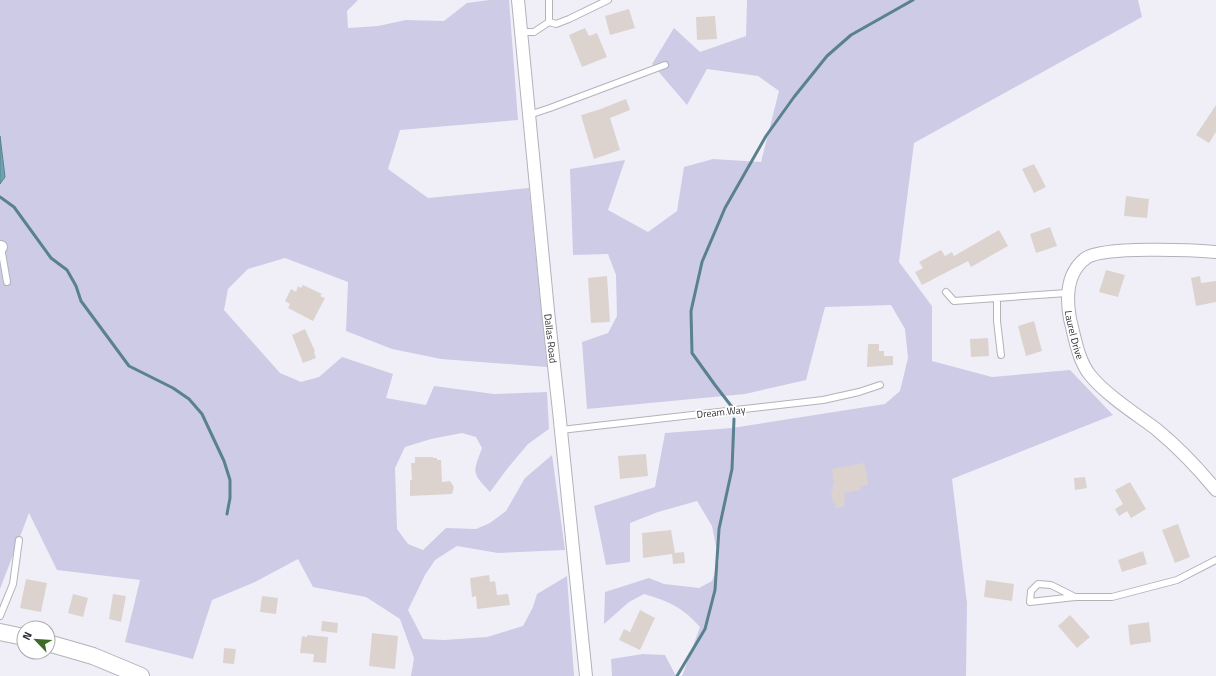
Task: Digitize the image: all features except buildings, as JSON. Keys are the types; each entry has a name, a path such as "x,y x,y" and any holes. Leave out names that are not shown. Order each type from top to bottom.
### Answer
{"street":[{"name":"Dallas Road","path":"518,0 548,311 586,676"},
{"name":"Laurel Drive","path":"1216,252 1154,250 1097,254 1085,259 1077,268 1070,280 1067,293 1068,310 1074,337 1083,363 1090,375 1103,388 1168,440 1188,459 1216,490"},
{"path":"0,632 16,635"},
{"path":"56,645 93,656 141,676"}],"lane":[{"path":"549,0 549,22"},
{"path":"521,32 534,32 549,22 556,24 608,0"},
{"path":"529,115 665,65"},
{"path":"0,247 7,282"},
{"path":"946,292 954,301 1067,293"},
{"path":"997,298 997,321 1001,356"},
{"name":"Dream Way","path":"560,430 823,400 859,392 880,385"},
{"path":"0,616 13,584 20,540"},
{"path":"1075,597 1051,585 1038,584 1031,591 1030,602 1075,597 1112,597 1177,580 1216,560"}],"shaded area":[{"path":"0,0 358,0 347,11 348,28 378,26 406,20 444,21 467,3 489,0 509,0 518,120 400,130 388,169 428,198 529,188 547,367 441,359 392,349 346,331 348,282 285,258 248,269 228,289 224,310 280,373 301,382 319,377 342,357 393,374 386,398 426,405 434,386 494,394 547,392 549,429 528,444 490,492 477,476 476,468 482,448 476,437 462,433 431,439 405,447 395,468 397,529 408,544 423,550 446,528 476,529 490,523 506,511 525,478 552,455 565,550 498,553 457,546 435,560 425,575 408,610 423,639 444,640 487,637 523,626 533,607 537,594 567,576 574,676 411,676 414,658 400,619 366,597 313,587 298,559 255,582 212,600 193,659 125,642 140,580 57,570 29,513 0,589"},
{"path":"747,0 1138,0 1142,17 914,143 899,262 932,306 932,361 992,377 1070,370 1113,415 952,479 967,603 966,676 682,676 700,627 681,609 668,602 644,594 629,602 604,624 605,592 649,578 664,584 699,588 712,581 719,561 712,526 697,501 658,512 630,523 630,562 606,565 594,506 655,487 665,433 732,428 885,404 900,391 908,358 905,329 891,305 825,307 806,380 745,394 587,409 582,342 608,333 617,316 616,275 608,254 573,255 570,169 625,160 608,210 648,232 677,211 684,167 713,159 761,162 779,91 758,76 707,69 687,105 652,64 674,28 700,52 746,36"},
{"path":"643,654 665,655 676,676 612,676 611,659"}],"water":[{"path":"0,136 5,177 0,184"}],"waterway":[{"path":"732,407 692,353 691,311 702,262 725,208 766,136 794,97 827,56 851,35 913,0"},
{"path":"0,197 14,207 51,258 67,270 76,286 81,301 129,366 173,388 189,399 202,414 224,461 230,480 230,498 227,514"},
{"path":"677,676 705,629 715,590 719,529 732,469 734,419"}]}
